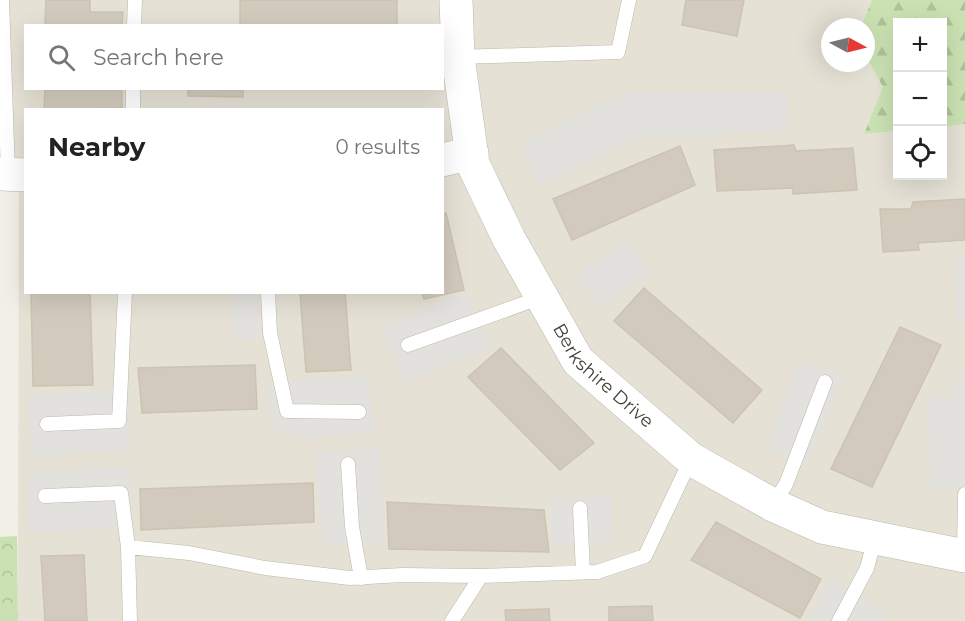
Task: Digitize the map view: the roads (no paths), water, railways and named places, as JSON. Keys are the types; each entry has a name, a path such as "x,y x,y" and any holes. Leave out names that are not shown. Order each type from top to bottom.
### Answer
{"street":[{"name":"Berkshire Drive","path":"456,0 457,157 473,164 504,229 578,361 692,459 773,506 822,527 965,556"}],"lane":[{"path":"2,0 11,174"},
{"path":"134,24 135,0"},
{"path":"458,57 618,51 629,0"},
{"path":"133,90 133,108"},
{"path":"47,423 119,421 125,294"},
{"path":"268,294 270,333 287,411 359,412"},
{"path":"408,345 542,297"},
{"path":"773,506 786,484 825,382"},
{"path":"128,547 189,552 265,568 350,578 597,572 645,556 692,459"},
{"path":"348,464 352,527 362,578"},
{"path":"45,496 121,493 128,547 130,621"},
{"path":"965,494 965,556"},
{"path":"580,508 584,572"},
{"path":"839,621 867,568 874,537"},
{"path":"452,621 481,576"}]}
